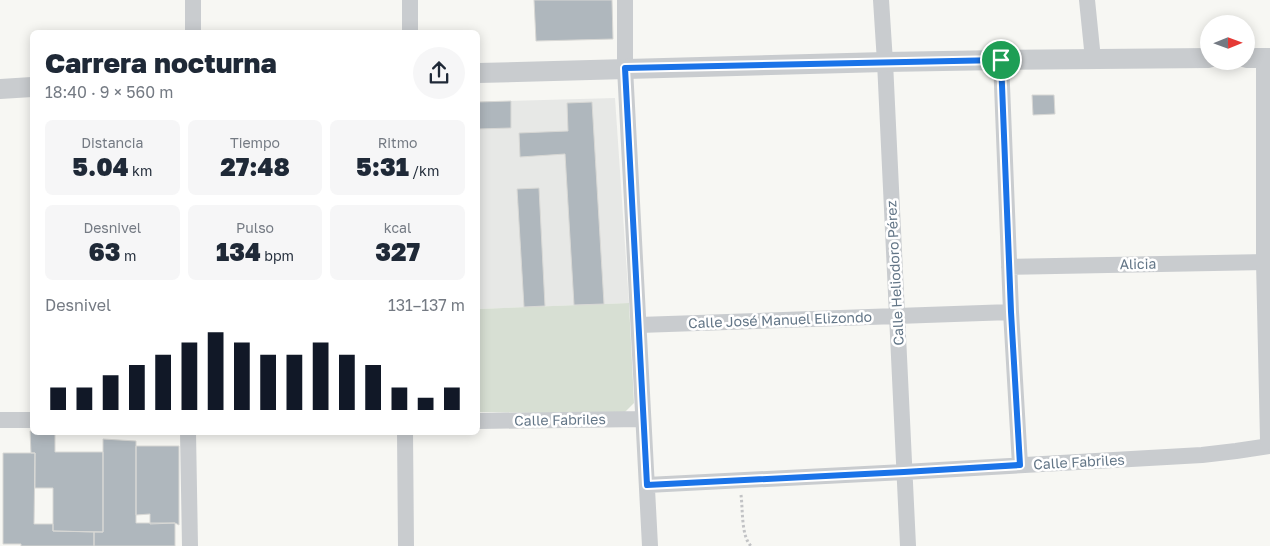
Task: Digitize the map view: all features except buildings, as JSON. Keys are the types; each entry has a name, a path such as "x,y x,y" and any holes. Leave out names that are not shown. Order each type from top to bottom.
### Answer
{"street":[{"path":"193,0 193,30"},
{"path":"410,0 410,30"},
{"path":"625,0 625,68 650,546"},
{"name":"Calle Heliodoro Pérez","path":"881,0 908,546"},
{"path":"1087,0 1093,59"},
{"path":"480,73 885,62 1200,58"},
{"path":"1261,58 1270,440"},
{"path":"1001,60 1011,312 1020,465"},
{"path":"0,88 30,87"},
{"name":"Alicia","path":"1009,267 1266,262"},
{"name":"Calle José Manuel Elizondo","path":"639,325 1011,312"},
{"path":"0,420 30,420"},
{"name":"Calle Fabriles","path":"480,421 643,420"},
{"path":"188,435 190,546"},
{"path":"405,435 406,546"},
{"name":"Calle Fabriles","path":"647,485 1202,455 1270,446"}],"path":[{"path":"740,480 745,534 747,542 751,546"}],"shaded area":[{"path":"615,98 629,303 480,309 480,102"},
{"path":"629,303 634,403 623,414 480,412 480,309"}],"route":[{"path":"1001,60 1011,312 1020,465 647,485 625,68 1001,60"}]}
